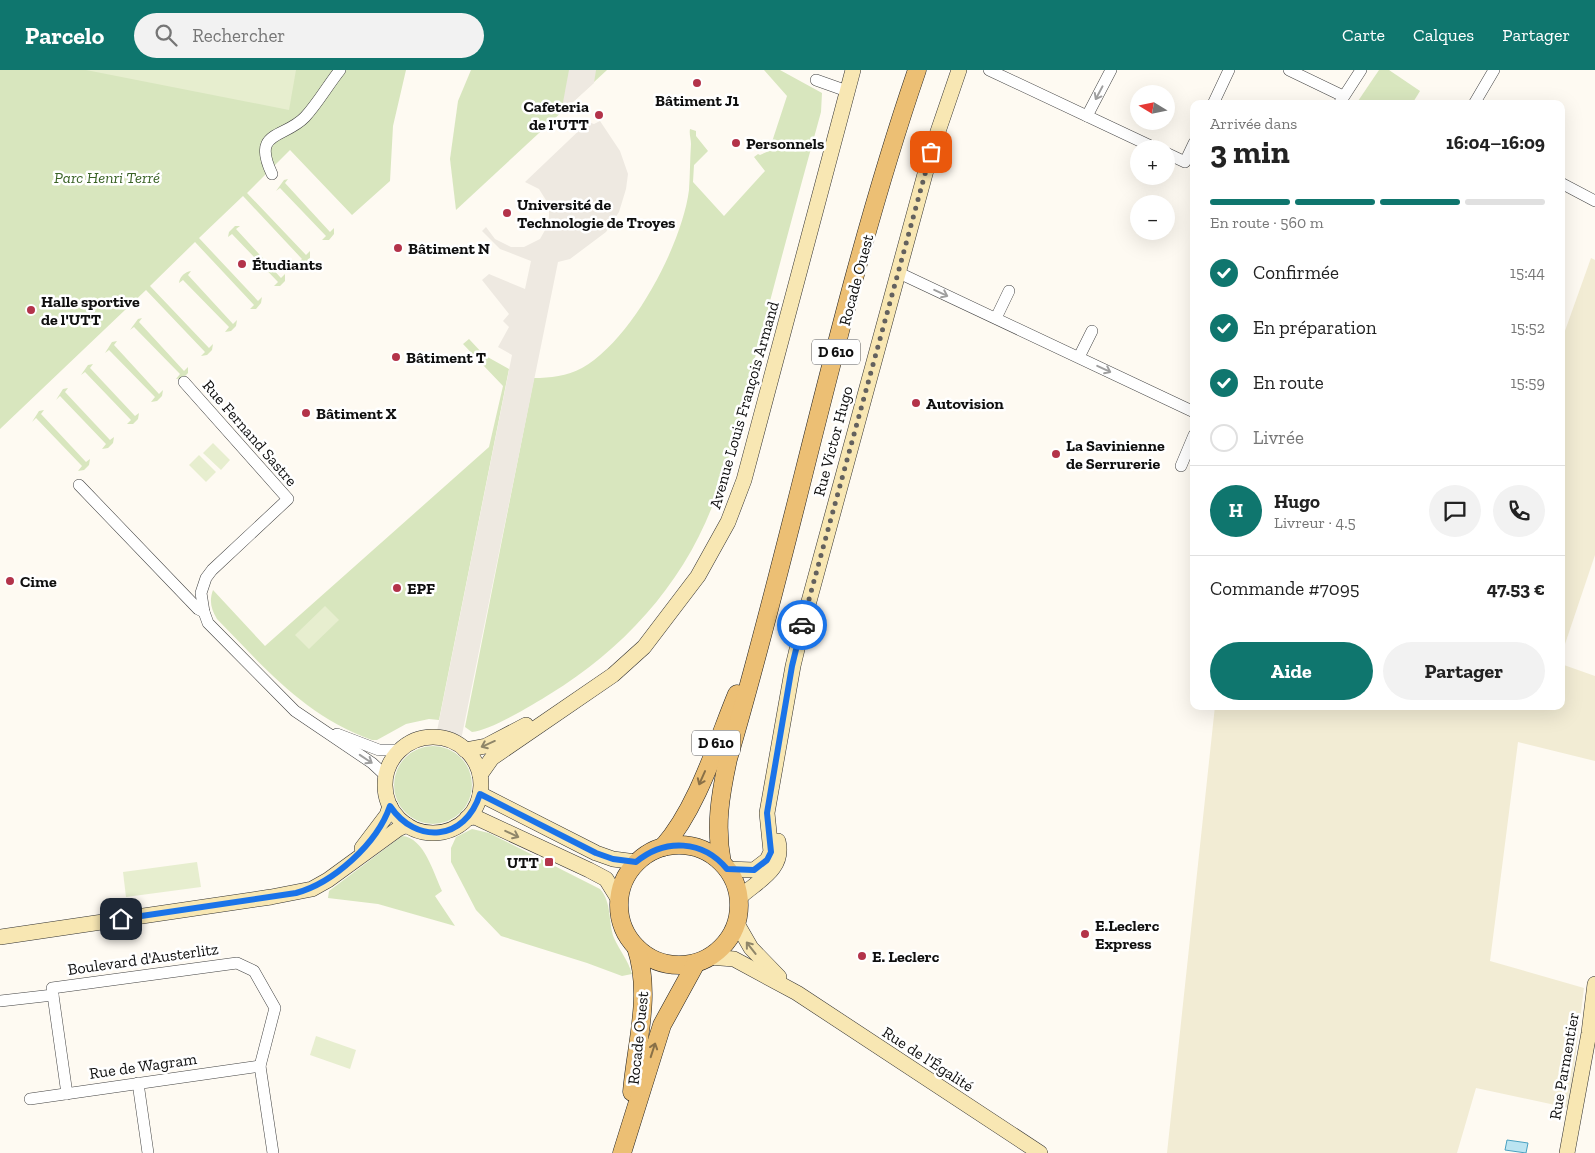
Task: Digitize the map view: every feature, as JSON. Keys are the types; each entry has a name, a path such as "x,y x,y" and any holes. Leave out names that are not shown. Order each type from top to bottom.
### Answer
{"main road":[{"name":"Rocade Ouest","path":"725,866 718,840 718,810 728,760 848,305 890,156 917,70"},
{"name":"Rocade Ouest","path":"663,846 673,836 693,797 761,636"},
{"path":"679,844 695,846 710,853 725,866 737,887 739,898 736,922 730,936 721,948 702,960 680,965 664,963 649,957 636,947 623,925 619,900 628,873 636,862 663,846 679,844"},
{"name":"Rocade Ouest","path":"628,1130 644,995 642,964 636,947"},
{"name":"Rocade Ouest","path":"622,1153 662,1025 702,960"}],"street":[{"path":"272,174 265,154 269,142 280,131 302,121 340,70"},
{"name":"Avenue Louis François Armand","path":"480,775 492,758 613,674 644,647 698,576 728,522 744,480 852,70"},
{"name":"Rue Victor Hugo","path":"725,866 754,870 767,860 771,852 767,813 792,666 897,272 931,152 959,70"},
{"path":"989,70 1138,140"},
{"path":"1087,116 1111,70"},
{"path":"1215,100 1229,70"},
{"path":"1288,70 1341,100 1362,70"},
{"path":"1476,100 1494,70"},
{"path":"816,80 847,90"},
{"path":"1175,157 1185,162 1190,152"},
{"path":"1565,186 1595,202"},
{"path":"897,272 1190,410"},
{"path":"996,318 1009,291"},
{"path":"1079,357 1092,331"},
{"name":"Rue Fernand Sastre","path":"184,382 288,499 212,570 206,578 202,593 204,612"},
{"path":"1181,466 1190,445"},
{"path":"79,484 154,565 198,609 204,612 208,623 273,691 315,725 372,763 386,776"},
{"name":"Avenue Louis François Armand","path":"465,750 486,746 579,698"},
{"path":"315,725 379,750 400,750"},
{"path":"432,737 448,739 465,750 474,761 480,775 480,794 467,818 450,830 436,833 423,832 407,826 390,806 385,791 386,776 391,762 400,750 417,740 432,737"},
{"path":"480,794 596,853 619,861 636,862"},
{"name":"Rue Victor Hugo","path":"739,898 773,871 778,863 780,850 770,798"},
{"path":"346,866 378,828 387,815 390,806"},
{"path":"467,818 475,817 606,879 619,900"},
{"path":"0,937 296,893 312,889 328,880 398,829 407,826"},
{"path":"736,922 751,948 797,993"},
{"path":"702,960 734,959 797,993"},
{"name":"Boulevard d'Austerlitz","path":"0,1001 53,995 52,988 237,963 254,971 275,1008 260,1066"},
{"name":"Rue Parmentier","path":"1567,1153 1589,1033 1595,984"},
{"name":"Rue de l'Égalité","path":"797,993 1040,1153"},
{"path":"53,995 67,1094"},
{"path":"260,1066 273,1153"},
{"name":"Rue de Wagram","path":"30,1099 260,1066"},
{"path":"138,1084 148,1153"}],"shaded area":[{"path":"569,70 596,70 594,83 561,113"},
{"path":"600,121 620,151 628,174 626,189 619,212 606,232 570,259 558,262 461,740 437,731 512,355 498,347 509,327 503,321 509,314 482,280 489,274 525,289 531,261 500,249 482,231 486,227 495,239 511,247 524,247 540,239 549,223 549,205 539,189 525,182 588,122 594,124"},
{"path":"1591,258 1595,260 1595,555 1565,644 1565,331"},
{"path":"1565,665 1595,676 1595,761 1518,742 1490,961 1584,988 1569,1108 1476,1088 1457,1153 1167,1153 1215,710 1565,710"}],"green space":[{"name":"Parc Henri Terré","path":"0,70 406,70 393,126 390,181 352,215 290,150 247,193 306,255 310,251 310,258 305,263 298,263 302,259 243,196 199,238 258,301 262,297 261,303 256,309 250,309 254,305 195,242 150,286 209,348 213,344 212,350 207,355 201,356 205,352 146,290 0,429"},
{"path":"86,70 296,70 289,110"},
{"path":"471,70 607,70 456,210 450,159 458,101"},
{"path":"764,70 780,70 822,93 821,112 733,443 715,499 702,529 687,558 649,611 603,656 577,676 523,710 490,727 472,732 465,727 534,378 570,373 582,368 601,355 636,314 652,289 676,237 684,212 689,190 690,129 696,131 696,136 708,151 694,165 693,182 724,216 765,171 754,157 769,151 787,96"},
{"path":"1379,70 1389,70 1420,91 1414,100 1359,100"},
{"path":"288,179 285,183 330,232 334,228 334,234 329,240 322,240 326,236 280,188 276,191 284,180"},
{"path":"235,226 240,226 236,229 281,278 285,274 285,281 280,286 274,286 278,282 232,234 228,237 229,232"},
{"path":"191,271 188,275 233,324 237,320 236,326 231,331 225,332 229,327 183,280 179,283 183,275"},
{"path":"142,318 139,322 184,371 188,367 188,373 183,378 176,379 180,374 134,327 130,330 138,319"},
{"name":"EPF","path":"469,339 484,355 509,369 439,720 429,719 406,724 377,740 372,740 326,718 287,689 217,619 211,605 211,598 213,590 265,646 489,447 503,386 463,344"},
{"path":"117,341 114,345 159,394 163,390 162,396 157,401 151,402 155,397 109,350 105,353 112,342"},
{"path":"93,364 90,368 135,416 139,413 138,419 133,424 127,424 131,420 85,372 81,375 88,365"},
{"path":"68,388 65,392 110,440 114,437 113,443 108,448 102,449 106,444 60,396 56,400 63,389"},
{"path":"44,410 41,414 86,462 90,459 89,465 84,470 78,471 82,466 36,418 32,422 39,411"},
{"path":"213,443 230,460 221,470 203,453"},
{"path":"199,455 216,472 206,482 189,465"},
{"path":"325,606 339,620 309,649 295,635"},
{"path":"425,746 441,746 455,752 466,763 472,777 472,793 466,807 455,818 441,824 425,824 411,818 400,807 394,793 394,777 400,763 411,752"},
{"path":"472,829 489,833 600,889 608,906 614,938 632,974 622,976 501,936 476,910 451,862 451,848 456,837"},
{"path":"402,836 410,838 422,849 432,866 442,891 435,896 455,926 378,904 328,898 329,891"},
{"path":"197,862 201,887 126,897 123,872"},
{"path":"316,1036 356,1050 350,1069 310,1055"}],"water":[{"path":"1507,1140 1528,1143 1526,1153 1505,1150"}],"way so far":[{"path":"802,625 931,152"}],"place":[{"name":"Bâtiment J1","path":"697,83"},
{"name":"Cafeteria de l'UTT","path":"599,115"},
{"name":"Personnels","path":"736,143"},
{"name":"Université de Technologie de Troyes","path":"507,213"},
{"name":"Bâtiment N","path":"398,248"},
{"name":"Étudiants","path":"242,264"},
{"name":"Halle sportive de l'UTT","path":"31,310"},
{"name":"Bâtiment T","path":"396,357"},
{"name":"Autovision","path":"916,403"},
{"name":"Bâtiment X","path":"306,413"},
{"name":"La Savinienne de Serrurerie","path":"1056,454"},
{"name":"Cime","path":"10,581"},
{"name":"EPF","path":"397,588"},
{"name":"UTT","path":"549,862"},
{"name":"E.Leclerc Express","path":"1085,934"},
{"name":"E. Leclerc","path":"862,956"}],"route":[{"path":"121,919 312,889 328,880 346,866 378,828 387,815 390,806 397,817 407,826 423,832 436,833 450,830 467,818 473,811 480,794 504,808 596,853 613,859 636,862 663,846 679,844 695,846 710,853 727,869 754,870 767,860 771,852 767,813 792,666 802,625"}]}
